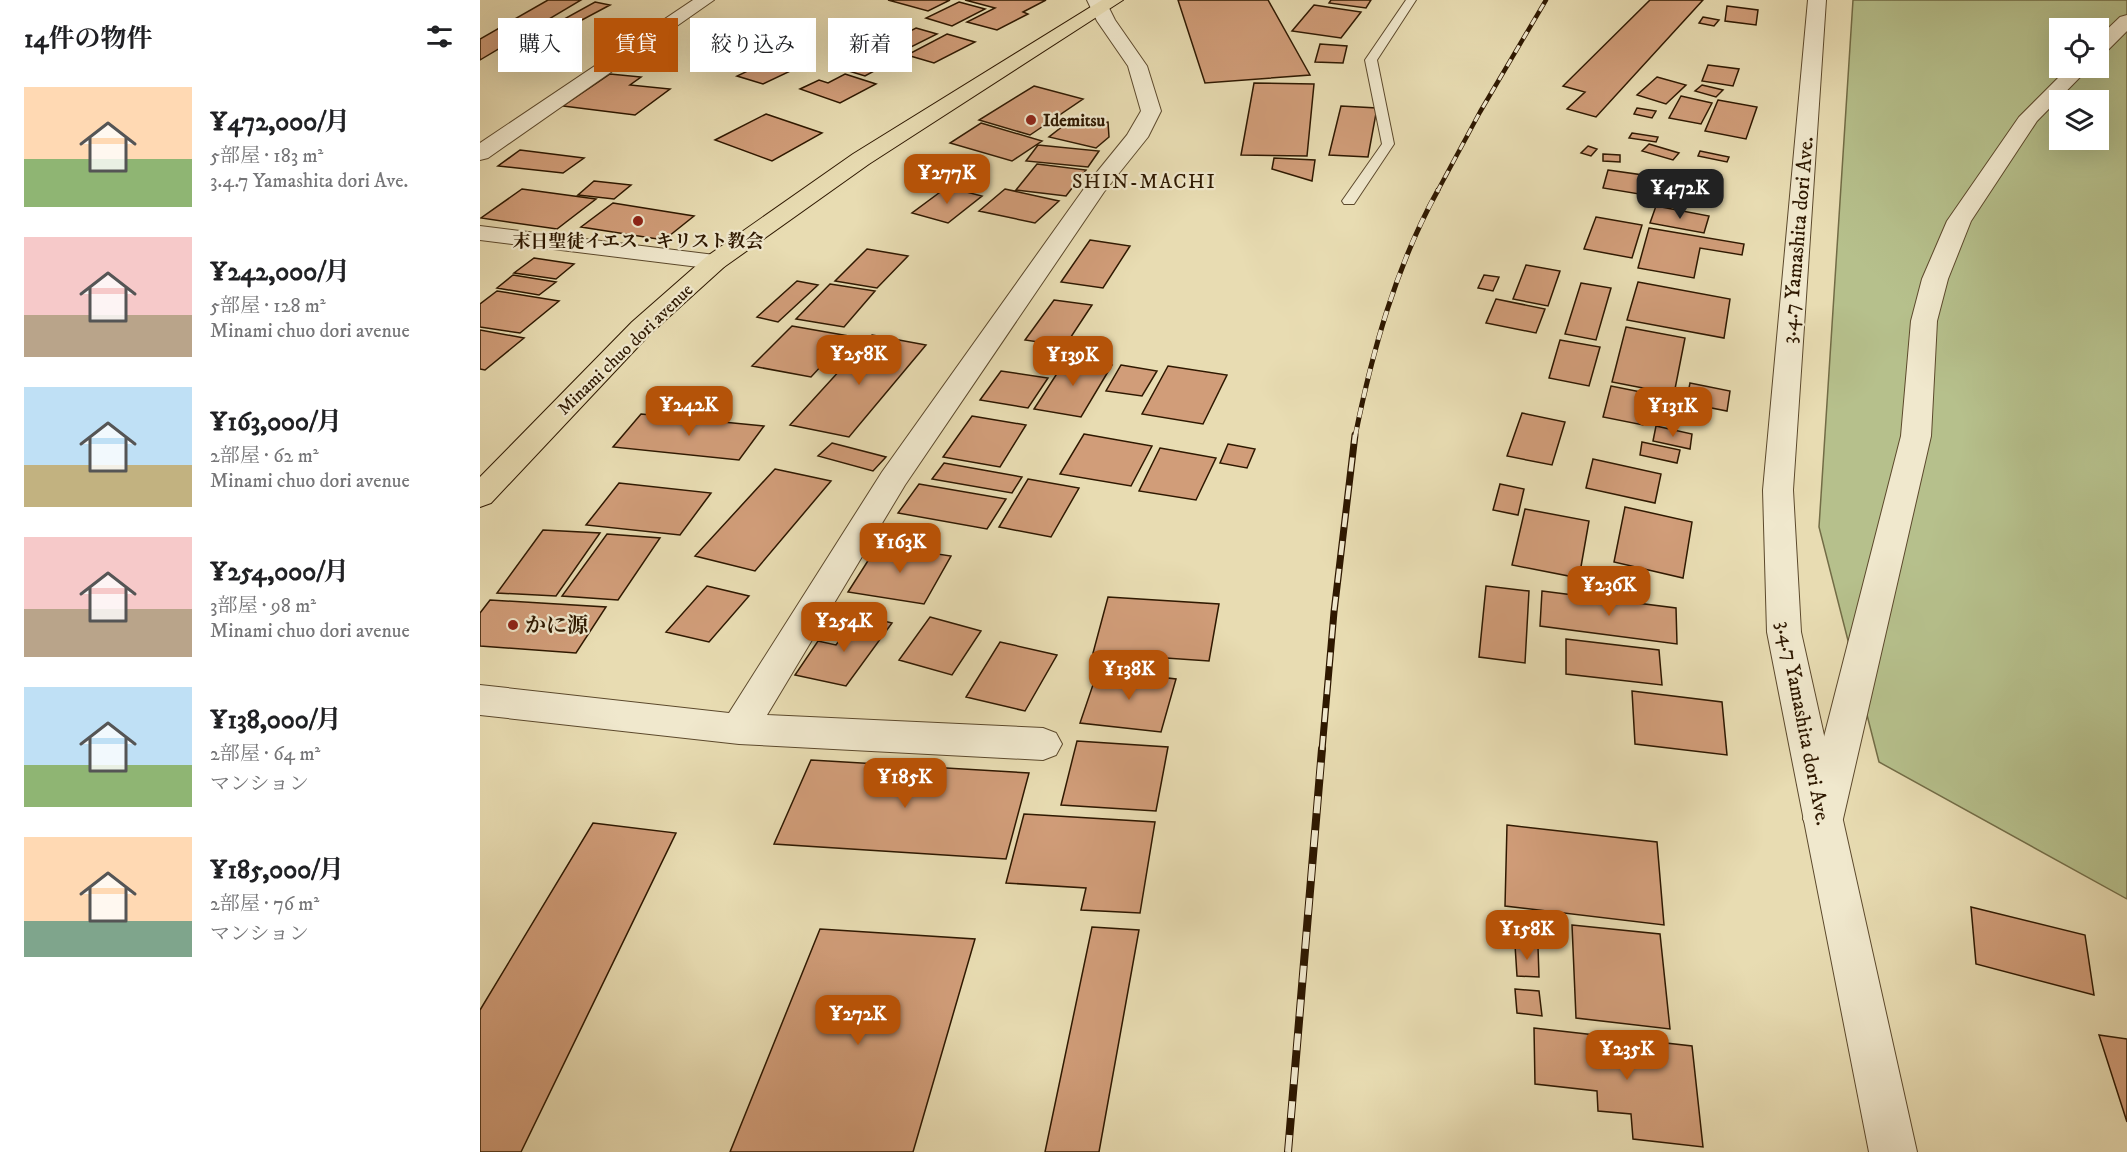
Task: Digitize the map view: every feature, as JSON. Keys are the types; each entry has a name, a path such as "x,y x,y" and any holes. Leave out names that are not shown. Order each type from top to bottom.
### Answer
{"highway":[{"name":"Minami chuo dori avenue","path":"480,496 641,328 715,262 861,159 1103,3"}],"street":[{"path":"480,153 705,0"},
{"name":"3.4.7 Yamashita dori Ave.","path":"1817,0 1778,490 1784,632 1893,1152"},
{"path":"739,729 893,479 1096,188 1137,137 1151,111 1147,92 1132,55 1103,3"},
{"path":"2109,38 2127,21"},
{"path":"1822,822 1916,436 1924,321 1935,279 1959,222 2022,127 2029,117 2069,78"},
{"path":"480,233 715,262"},
{"path":"480,700 739,729 1043,744"}],"lane":[{"path":"1349,201 1388,144 1371,60 1411,0"}],"green space":[{"path":"1853,0 2127,0 2127,899 1879,762 1819,527"}],"building":[{"path":"548,0 581,0 551,18 517,18"},
{"path":"888,0 950,0 928,11"},
{"path":"965,0 1046,0 1023,12 1028,14 997,30 967,22 995,8"},
{"path":"1178,0 1268,0 1310,75 1205,83"},
{"path":"1331,0 1371,0 1366,8 1329,3"},
{"path":"1650,0 1703,0 1596,117 1567,109 1585,92 1563,86"},
{"path":"595,2 610,5 582,20 582,18 566,18"},
{"path":"959,2 985,9 952,26 926,18"},
{"path":"1314,5 1361,12 1341,38 1292,31"},
{"path":"1727,6 1758,10 1756,25 1725,21"},
{"path":"1703,17 1719,20 1714,26 1699,23"},
{"path":"916,28 937,34 912,46 912,30"},
{"path":"498,29 498,49 480,60 480,39"},
{"path":"947,34 975,42 934,63 912,56 912,52"},
{"path":"1320,44 1347,46 1343,63 1315,62"},
{"path":"1708,65 1739,69 1733,86 1702,81"},
{"path":"745,72 788,72 763,84 737,76"},
{"path":"852,72 872,72 865,76"},
{"path":"610,74 641,77 630,85 670,89 635,115 563,106"},
{"path":"845,74 876,84 840,103 800,89 819,80 828,83"},
{"path":"1657,77 1686,85 1666,104 1637,95"},
{"path":"1254,83 1314,84 1307,156 1241,155"},
{"path":"1702,85 1723,90 1716,97 1695,91"},
{"path":"1034,86 1083,99 1030,135 979,120"},
{"path":"1681,96 1712,103 1701,124 1669,118"},
{"path":"1718,100 1757,107 1746,139 1705,131"},
{"path":"1341,106 1377,108 1368,157 1329,155"},
{"path":"1637,108 1656,111 1652,118 1634,114"},
{"path":"766,114 822,133 772,161 715,140"},
{"path":"1108,122 1109,137 1096,148 1049,137 1063,126"},
{"path":"981,123 1042,141 1012,161 950,143"},
{"path":"1632,133 1658,137 1656,142 1629,138"},
{"path":"1649,144 1679,153 1673,160 1642,151"},
{"path":"1038,145 1099,151 1088,167 1026,161"},
{"path":"1588,146 1597,149 1591,156 1581,153"},
{"path":"520,150 584,158 563,173 498,166"},
{"path":"1700,151 1729,157 1727,162 1698,156"},
{"path":"1603,154 1620,155 1620,162 1603,161"},
{"path":"935,155 983,164 960,185 911,176"},
{"path":"1274,158 1315,160 1312,181 1272,169"},
{"path":"1037,164 1086,170 1066,196 1016,190"},
{"path":"1608,170 1643,175 1639,194 1603,188"},
{"path":"594,181 631,185 614,199 578,195"},
{"path":"947,187 982,196 948,223 912,213"},
{"path":"522,189 596,199 557,229 481,218"},
{"path":"1005,189 1059,201 1035,223 979,211"},
{"name":"末日聖徒イエス・キリスト教会","path":"613,203 694,216 664,240 581,227"},
{"path":"1656,206 1709,216 1704,233 1650,223"},
{"path":"1596,217 1642,225 1632,258 1584,249"},
{"path":"1649,228 1744,244 1742,255 1700,248 1694,278 1638,268"},
{"path":"1090,240 1130,246 1103,288 1061,282"},
{"path":"867,249 908,256 877,288 835,281"},
{"path":"534,258 574,264 556,279 514,273"},
{"path":"1526,265 1560,271 1548,306 1513,299"},
{"path":"513,275 556,282 539,295 497,288"},
{"path":"1484,275 1499,277 1493,291 1478,288"},
{"path":"797,281 818,285 778,322 757,317"},
{"path":"1638,282 1730,299 1724,338 1627,320"},
{"path":"1581,283 1611,288 1596,340 1565,334"},
{"path":"830,284 875,291 844,327 796,319"},
{"path":"497,291 559,301 520,333 480,327 480,304"},
{"path":"1496,299 1545,309 1536,333 1486,323"},
{"path":"1054,300 1092,305 1065,346 1025,340"},
{"path":"792,326 849,336 811,377 752,366"},
{"path":"1626,327 1685,338 1674,394 1612,382"},
{"path":"480,330 524,338 485,370 480,369"},
{"path":"872,335 926,345 849,437 790,425"},
{"path":"1560,340 1600,347 1589,386 1549,378"},
{"path":"1067,358 1112,365 1081,417 1034,409"},
{"path":"1121,365 1157,371 1142,396 1106,391"},
{"path":"1168,366 1227,375 1203,424 1142,414"},
{"path":"1001,371 1048,378 1028,408 980,400"},
{"path":"1690,383 1730,391 1727,411 1686,403"},
{"path":"1611,386 1651,394 1643,425 1603,417"},
{"path":"1522,413 1565,422 1552,465 1507,456"},
{"path":"641,414 764,426 739,460 613,447"},
{"path":"972,416 1026,425 1000,467 943,457"},
{"path":"1656,426 1692,434 1690,449 1653,441"},
{"path":"1084,434 1152,446 1131,486 1060,474"},
{"path":"1642,442 1680,450 1677,463 1640,455"},
{"path":"832,443 886,457 873,471 818,456"},
{"path":"1228,444 1255,449 1247,468 1220,463"},
{"path":"1160,448 1216,458 1196,500 1139,491"},
{"path":"1593,459 1661,474 1655,503 1586,488"},
{"path":"944,463 1022,477 1012,493 932,479"},
{"path":"775,469 831,481 755,571 695,556"},
{"path":"1028,479 1079,488 1051,537 999,527"},
{"path":"619,483 711,493 680,535 586,525"},
{"path":"919,484 1006,499 987,529 898,513"},
{"path":"1500,484 1524,489 1518,515 1493,510"},
{"path":"1625,507 1692,522 1683,578 1614,562"},
{"path":"1525,509 1589,521 1579,578 1512,565"},
{"path":"543,530 600,533 556,596 497,593"},
{"path":"607,534 660,538 618,600 562,596"},
{"path":"878,545 951,556 924,604 848,592"},
{"path":"707,586 749,596 709,642 666,632"},
{"path":"1486,586 1529,591 1525,663 1479,657"},
{"path":"1542,591 1676,608 1677,644 1540,626"},
{"path":"1108,597 1219,604 1209,661 1093,653"},
{"path":"490,600 606,607 576,653 480,646 480,613"},
{"path":"858,615 892,623 846,686 795,675 818,641 836,645"},
{"path":"930,617 981,631 952,675 899,660"},
{"path":"1566,639 1659,650 1662,685 1566,674"},
{"path":"1000,642 1057,655 1025,711 966,697"},
{"path":"1098,670 1176,679 1161,732 1080,723"},
{"path":"1632,691 1722,702 1727,755 1635,744"},
{"path":"1077,741 1168,747 1156,811 1061,805"},
{"path":"811,760 1029,773 1006,859 774,844"},
{"path":"1024,814 1155,822 1140,913 1081,910 1086,888 1006,883"},
{"path":"593,823 676,833 521,1152 480,1152 480,1010"},
{"path":"1507,825 1657,842 1664,925 1505,906"},
{"path":"1971,907 2085,935 2094,995 1976,964"},
{"path":"1572,925 1660,934 1670,1029 1576,1018"},
{"path":"1092,927 1139,930 1099,1152 1045,1152"},
{"path":"820,929 975,939 913,1152 730,1152"},
{"path":"1515,945 1538,947 1539,977 1517,976"},
{"path":"1515,989 1539,991 1542,1016 1517,1013"},
{"path":"1534,1028 1692,1046 1703,1147 1633,1139 1631,1114 1598,1111 1597,1091 1535,1084"},
{"path":"2099,1035 2127,1039 2127,1122"}],"railway":[{"path":"1437,192 1480,112 1546,0"},
{"path":"1355,437 1369,373 1387,310 1410,249 1438,190"},
{"path":"1322,750 1334,612 1355,435"},
{"path":"1288,1152 1322,749"}],"place":[{"name":"Idemitsu","path":"1031,120"},
{"name":"末日聖徒イエス・キリスト教会","path":"638,221"},
{"name":"かに源","path":"513,625"}],"district":[{"name":"SHIN-MACHI","path":"1144,181"}]}
